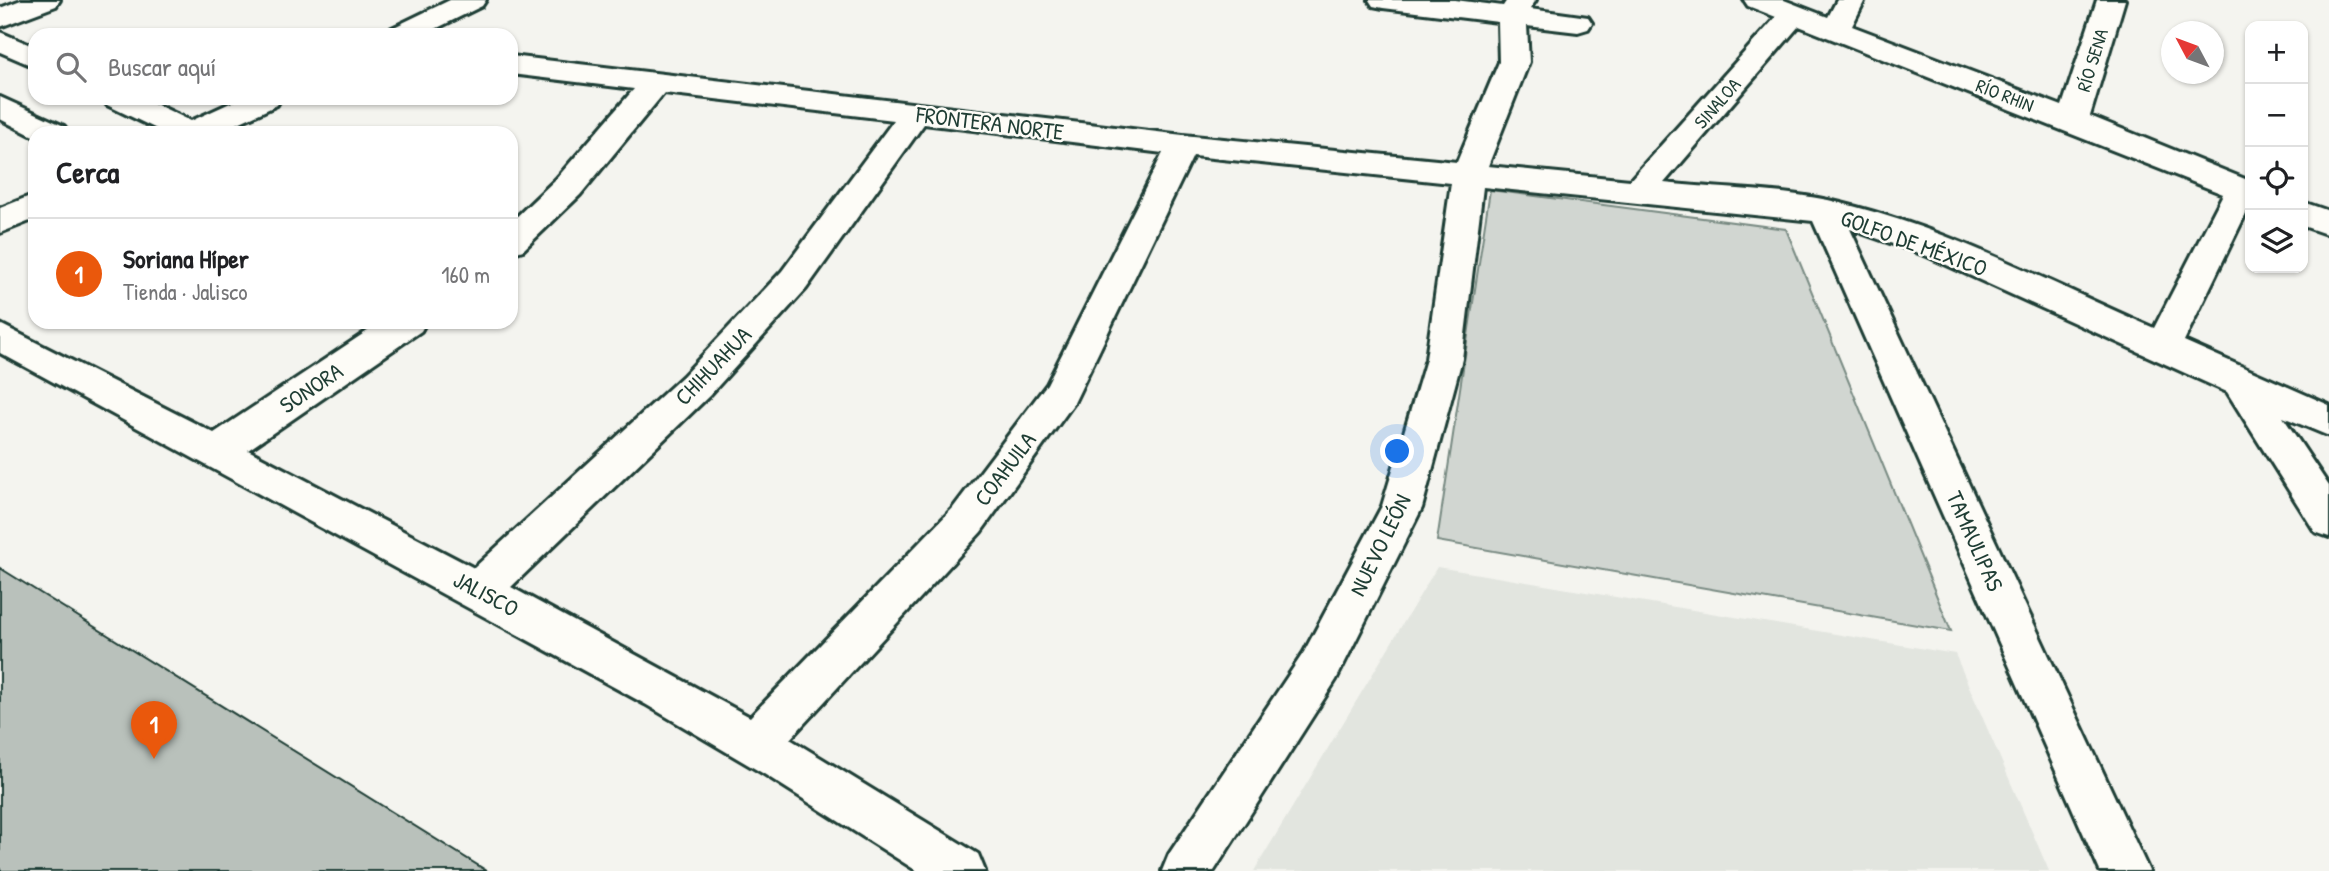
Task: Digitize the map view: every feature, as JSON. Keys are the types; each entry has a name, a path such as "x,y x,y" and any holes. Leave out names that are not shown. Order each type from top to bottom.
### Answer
{"street":[{"path":"0,18 46,0"},
{"path":"414,28 472,0"},
{"path":"1383,0 1587,11"},
{"name":"RÍO RHIN","path":"1758,0 2073,121 2245,191"},
{"path":"1835,31 1851,0"},
{"name":"RÍO SENA","path":"2073,121 2111,0"},
{"name":"NUEVO LEÓN","path":"1186,871 1320,666 1402,508 1444,359 1469,172 1514,62 1517,6"},
{"path":"1514,62 1587,11"},
{"name":"SINALOA","path":"1639,191 1794,14"},
{"path":"0,41 28,55"},
{"name":"FRONTERA NORTE","path":"518,66 1183,145 1469,172"},
{"path":"518,235 568,187 655,84"},
{"path":"132,105 176,126"},
{"path":"206,126 251,105"},
{"path":"0,107 39,126"},
{"name":"CHIHUAHUA","path":"479,590 696,386 794,280 915,114"},
{"name":"COAHUILA","path":"755,744 967,520 1061,393 1183,145"},
{"name":"GOLFO DE MÉXICO","path":"1469,172 1825,211 1879,225 1938,248 2329,421"},
{"path":"2164,347 2245,193"},
{"path":"0,222 28,208"},
{"name":"TAMAULIPAS","path":"1825,211 2125,871"},
{"path":"2308,216 2329,224"},
{"name":"SONORA","path":"214,453 398,329"},
{"name":"JALISCO","path":"0,337 214,453 479,590 755,744 961,871"},
{"path":"2239,380 2329,520"}],"shaded area":[{"path":"1490,190 1786,229 1951,631 1437,541"},
{"path":"1437,567 1955,654 2049,871 1254,871"}],"building":[{"path":"0,568 487,871 0,871"}],"place":[{"name":"Soriana Híper","path":"154,759"}]}
